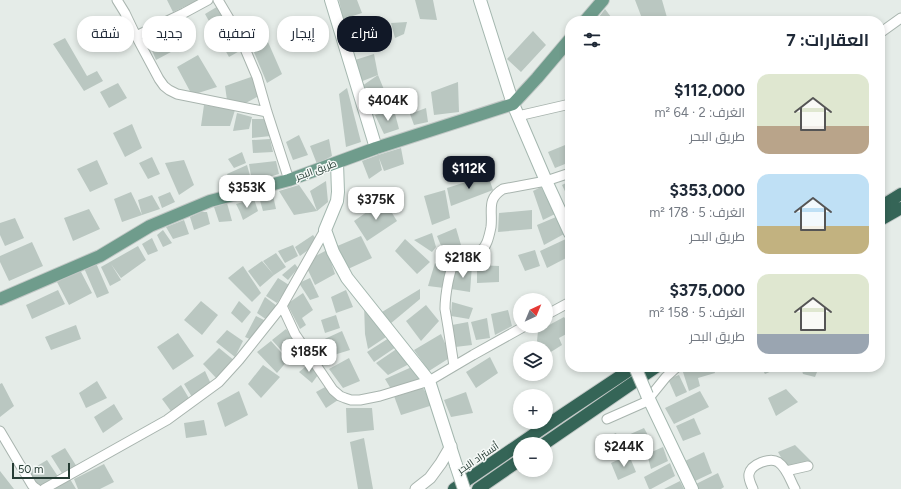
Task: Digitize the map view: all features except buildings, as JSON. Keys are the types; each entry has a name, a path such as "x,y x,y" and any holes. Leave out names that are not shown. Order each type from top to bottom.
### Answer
{"highway":[{"path":"885,204 901,194"},
{"path":"885,217 901,208"},
{"name":"أتستراد البحر","path":"454,489 626,372"},
{"path":"553,438 649,372"},
{"path":"478,489 513,465"}],"main road":[{"path":"331,0 376,148"},
{"path":"480,0 513,104 565,222"},
{"path":"589,16 603,0"},
{"name":"طريق البحر","path":"0,298 100,256 150,226 210,201 289,180 376,148 513,104 538,78 565,45"},
{"path":"336,163 338,192 326,230 333,252 347,278 429,381 464,489"},
{"path":"636,372 692,489"}],"street":[{"path":"117,0 126,13 136,36 159,79 169,90 177,94 267,112"},
{"path":"136,36 208,0"},
{"path":"218,0 240,37 257,78 289,180"},
{"path":"885,29 901,18"},
{"path":"518,116 565,105"},
{"path":"454,366 445,308 448,281 454,262 458,257 481,250 485,246 491,227 492,201 498,192 503,189 546,181 565,175"},
{"path":"44,489 167,420 219,382 239,360 282,306 326,230"},
{"path":"553,311 565,305"},
{"path":"282,306 295,334 334,390 345,398 351,400 360,400 380,396 429,381 513,333"},
{"path":"607,419 648,398 672,372"},
{"path":"0,431 32,485 37,489"},
{"path":"416,489 430,478 441,463 450,446"},
{"path":"753,489 749,478 749,472 756,465 770,460 776,461 786,471 794,489"},
{"path":"786,471 808,466"}]}
